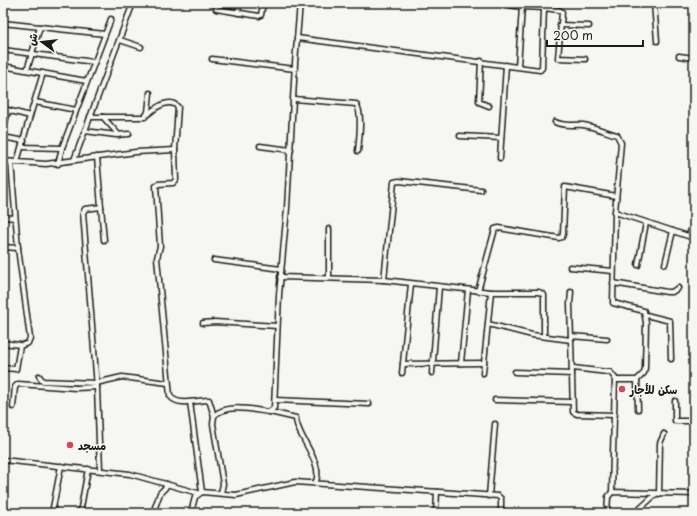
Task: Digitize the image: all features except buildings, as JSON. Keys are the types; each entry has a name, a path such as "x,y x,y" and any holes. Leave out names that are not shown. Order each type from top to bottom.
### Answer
{"street":[{"path":"74,160 133,3"},
{"path":"216,3 216,10 260,16 263,3"},
{"path":"238,13 239,3"},
{"path":"269,412 274,408 275,400 280,269 291,150 300,3"},
{"path":"654,3 656,41"},
{"path":"509,5 523,5 561,10 558,58 586,59"},
{"path":"518,66 523,5"},
{"path":"297,38 388,51 481,61 539,70 542,68 544,8"},
{"path":"58,164 62,148 86,81 110,19"},
{"path":"3,24 105,34"},
{"path":"560,25 589,26"},
{"path":"27,70 40,27"},
{"path":"120,40 141,47"},
{"path":"3,50 94,62"},
{"path":"679,56 694,58"},
{"path":"212,60 295,69"},
{"path":"481,61 479,102 489,106"},
{"path":"500,158 506,65"},
{"path":"3,66 86,81"},
{"path":"17,162 43,73"},
{"path":"148,114 150,93"},
{"path":"294,99 356,104 359,107 360,118 358,151"},
{"path":"35,102 76,110"},
{"path":"90,116 143,117 162,104 170,103 176,105 176,181 158,184 156,186 160,246 157,258 168,383 171,398 190,402 209,400 214,416 213,424 223,484 221,494"},
{"path":"3,132 5,110 30,116"},
{"path":"103,117 119,135"},
{"path":"555,122 561,125 590,127 619,137 621,143 615,212 613,271 614,304 643,311 646,315 670,321 671,359"},
{"path":"85,131 119,135 129,134"},
{"path":"460,136 501,138"},
{"path":"3,137 24,140"},
{"path":"260,146 291,150"},
{"path":"22,147 62,148"},
{"path":"3,161 58,164 97,157 175,150"},
{"path":"97,157 104,240"},
{"path":"3,343 20,345 28,343 30,338 18,248 11,162"},
{"path":"384,280 394,182 400,181 481,190"},
{"path":"478,291 495,229 499,228 559,238 562,237 563,234 565,187 616,196"},
{"path":"100,470 97,385 83,211 85,209 101,207"},
{"path":"615,212 694,238"},
{"path":"3,217 15,218"},
{"path":"689,236 694,218"},
{"path":"638,265 646,223"},
{"path":"329,228 329,277"},
{"path":"665,264 673,231"},
{"path":"3,247 18,248"},
{"path":"214,260 280,269"},
{"path":"570,267 613,271"},
{"path":"280,277 329,277 384,280 478,291 536,292 543,294 544,336"},
{"path":"613,283 667,292 672,292 678,288"},
{"path":"402,373 411,284"},
{"path":"432,373 440,287"},
{"path":"461,363 468,290"},
{"path":"483,373 491,292"},
{"path":"571,292 573,412 577,414 615,415"},
{"path":"615,380 637,380 644,373 646,315"},
{"path":"203,323 215,322 277,326"},
{"path":"488,324 512,331 544,336 607,339"},
{"path":"3,368 16,369 20,345"},
{"path":"404,364 484,363"},
{"path":"572,368 610,372 615,380 612,492 608,497 607,513"},
{"path":"515,372 572,374"},
{"path":"39,376 45,382 97,385"},
{"path":"13,407 15,387 18,384 76,388 97,385 122,377 168,383"},
{"path":"637,380 638,409"},
{"path":"275,400 370,404"},
{"path":"495,400 572,402"},
{"path":"675,401 675,421 694,421"},
{"path":"190,402 200,492"},
{"path":"214,416 221,411 238,409 269,412 296,418 297,427 312,454 317,477 315,483"},
{"path":"489,496 495,424"},
{"path":"636,513 657,494 660,443 664,434"},
{"path":"3,460 130,474 200,492 221,494 236,495 295,482 500,497 502,501 501,510 509,513"},
{"path":"52,513 60,466"},
{"path":"80,513 88,469"},
{"path":"154,513 160,493 167,484"},
{"path":"191,513 195,497 200,492"},
{"path":"436,513 437,492"},
{"path":"612,492 694,494"}],"place":[{"name":"سكن للأجار","path":"622,389"},
{"name":"مسجد","path":"70,445"}]}
